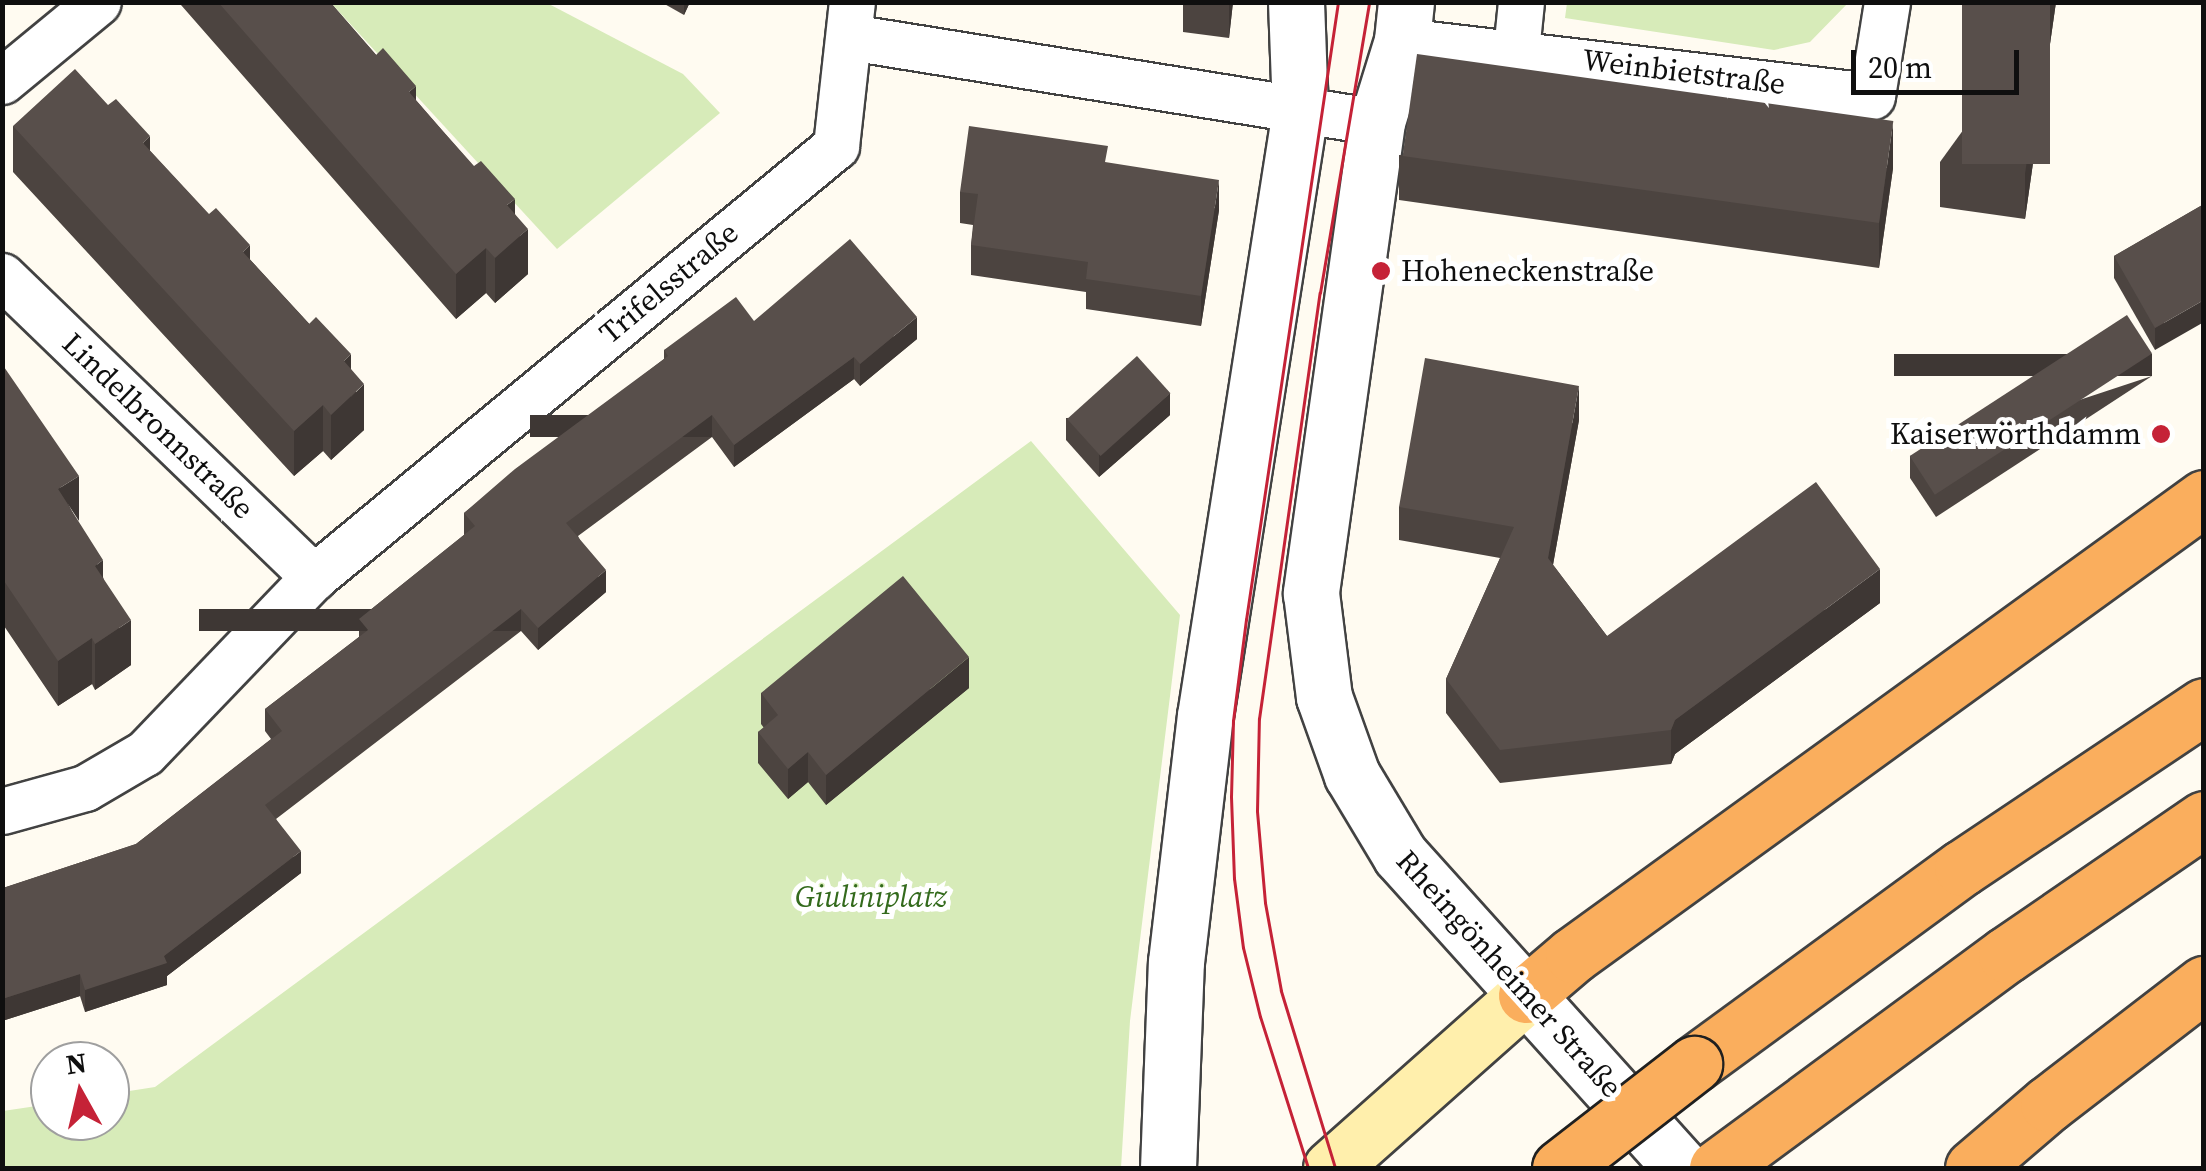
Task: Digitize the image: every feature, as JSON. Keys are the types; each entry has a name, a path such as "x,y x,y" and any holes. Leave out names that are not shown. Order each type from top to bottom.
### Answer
{"highway":[{"path":"1526,994 1574,955 2204,498"},
{"path":"1560,1168 1694,1064 1962,868 2204,706"},
{"path":"1717,1168 2204,819"},
{"path":"1974,1168 2048,1104 2204,984"}],"main road":[{"path":"1331,1168 1526,994"}],"street":[{"path":"2,81 98,2"},
{"path":"1168,1168 1176,962 1205,716 1300,111 1296,2"},
{"path":"1516,51 1521,2"},
{"name":"Weinbietstraße","path":"1404,22 1516,51 1872,96 1887,2"},
{"name":"Trifelsstraße","path":"2,810 85,788 145,753 314,577 836,146 851,20 1300,111 1377,122"},
{"name":"Rheingönheimer Straße","path":"1404,22 1377,122 1311,592 1324,697 1352,775 1400,855 1682,1168"},
{"name":"Lindelbronnstraße","path":"2,276 314,577"}],"green space":[{"path":"1567,2 1848,3 1810,42 1774,50 1565,18"},
{"path":"331,3 547,3 683,74 720,113 557,249"},
{"name":"Giuliniplatz","path":"1031,441 1180,615 1130,1021 1121,1168 3,1168 3,1111 30,1107 30,1141 130,1141 130,1091 155,1087"}],"building":[{"path":"218,2 330,2 376,55 383,48 416,86 409,92 474,166 481,161 515,199 507,205 528,229 495,258 486,248 456,274"},
{"path":"1962,2 2050,2 2050,164 1962,164"},
{"path":"1417,54 1893,121 1879,223 1403,156"},
{"path":"75,69 108,105 116,99 150,136 143,143 209,214 216,208 250,245 243,252 309,324 316,317 351,354 344,361 364,384 331,415 323,405 294,431 13,126"},
{"path":"969,126 1108,146 1105,162 1219,180 1201,296 1086,279 1088,262 971,245 978,194 960,192"},
{"path":"2204,204 2204,300 2155,328 2114,256"},
{"path":"850,239 917,317 860,364 854,357 734,445 712,415 566,523 606,570 538,628 521,609 265,805 301,851 164,956 167,963 85,990 80,974 2,999 2,887 136,844 282,731 265,709 368,630 359,619 475,526 464,513 515,469 668,356 664,350 736,297 754,321"},
{"path":"2127,315 2152,354 1935,495 1910,456"},
{"path":"1137,356 1170,393 1101,456 1067,419"},
{"path":"1425,358 1579,386 1548,558 1607,636 1816,482 1880,569 1675,720 1671,730 1500,750 1446,679 1514,527 1399,507"},
{"path":"2,364 79,476 58,489 103,560 95,566 131,620 95,644 92,638 58,661 2,578"},
{"path":"903,576 969,657 826,775 808,752 788,769 758,732 778,715 761,693"}],"tram line":[{"path":"1308,1168 1260,1017 1243,948 1234,879 1231,797 1233,721 1246,620 1338,2"},
{"path":"1335,1168 1281,991 1265,903 1257,811 1259,719 1320,293 1369,2"}],"place":[{"name":"Hoheneckenstraße","path":"1381,271"},
{"name":"Kaiserwörthdamm","path":"2161,434"}]}
